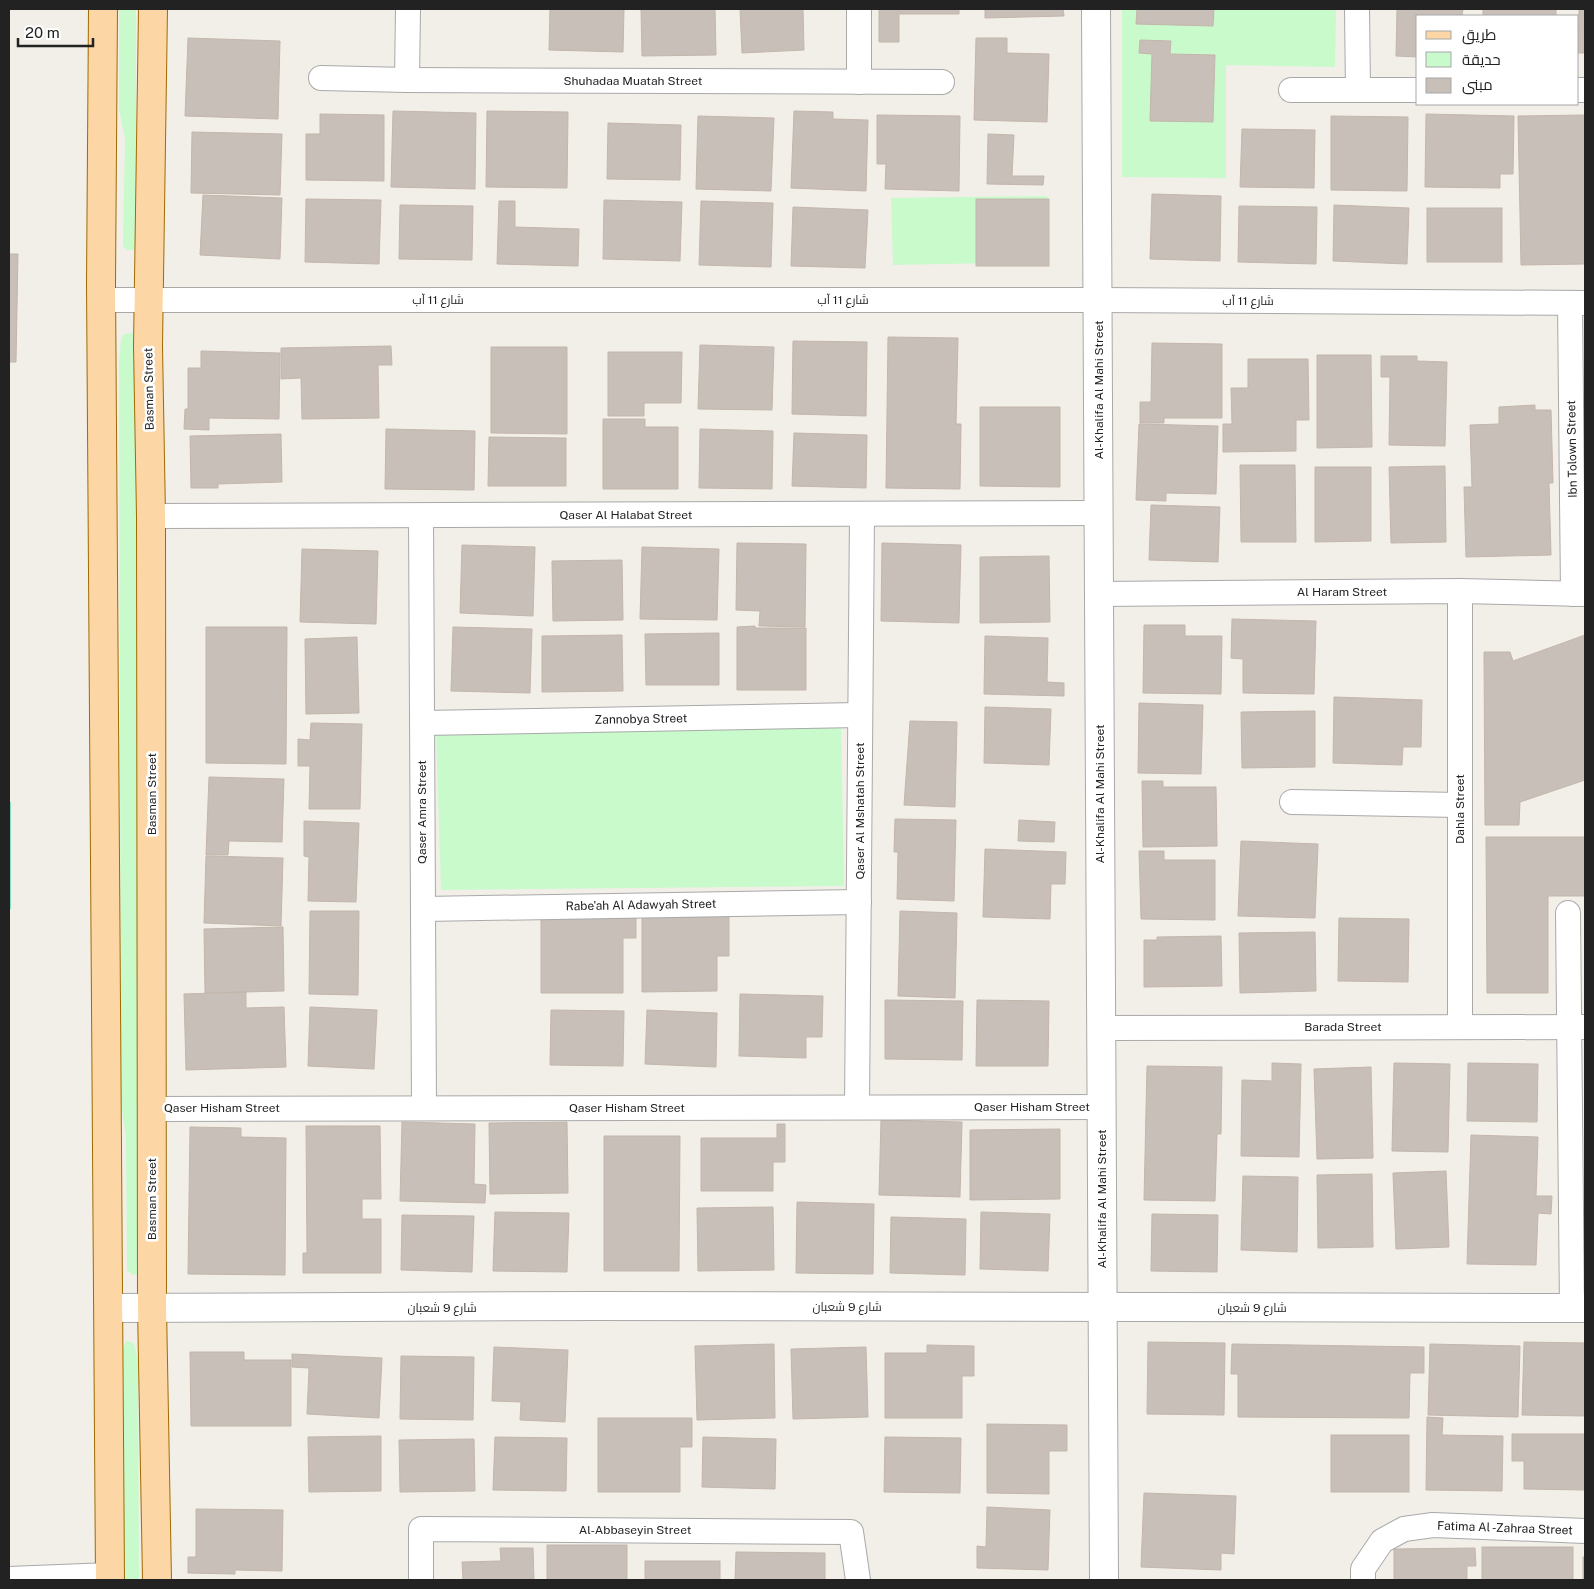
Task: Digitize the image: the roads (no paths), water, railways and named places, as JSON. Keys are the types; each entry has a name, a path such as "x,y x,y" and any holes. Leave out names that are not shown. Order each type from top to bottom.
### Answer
{"main road":[{"path":"103,9 102,300 110,1578"},
{"name":"Basman Street","path":"153,9 149,300 152,1307 157,1580"}],"street":[{"path":"407,80 408,9"},
{"path":"859,9 859,82"},
{"name":"Al-Khalifa Al Mahi Street","path":"1096,9 1104,1580"},
{"path":"1357,9 1358,90"},
{"name":"Shuhadaa Muatah Street","path":"321,78 942,82"},
{"path":"1291,90 1416,90"},
{"name":"شارع 11 آب","path":"102,300 1098,300 1578,303"},
{"name":"Ibn Tolown Street","path":"1578,303 1579,594"},
{"name":"Qaser Al Mshatah Street","path":"857,1108 862,514"},
{"name":"Qaser Al Halabat Street","path":"151,516 1100,514"},
{"name":"Qaser Amra Street","path":"421,516 424,1108"},
{"name":"Al Haram Street","path":"1099,594 1460,591 1579,594"},
{"name":"Dahla Street","path":"1460,591 1460,1027"},
{"name":"Zannobya Street","path":"422,723 860,715"},
{"path":"1292,802 1460,805"},
{"name":"Rabe'ah Al Adawyah Street","path":"423,908 859,902"},
{"path":"1568,914 1577,1027 1579,1308"},
{"name":"Barada Street","path":"1101,1028 1577,1027"},
{"name":"Qaser Hisham Street","path":"152,1109 1102,1107"},
{"name":"شارع 9 شعبان","path":"109,1308 1579,1308"},
{"name":"Fatima Al -Zahraa Street","path":"1363,1580 1363,1569 1382,1541 1404,1530 1433,1525 1585,1531"},
{"name":"Al-Abbaseyin Street","path":"421,1580 421,1529 851,1532 858,1580"},
{"path":"9,1579 110,1578"}]}
